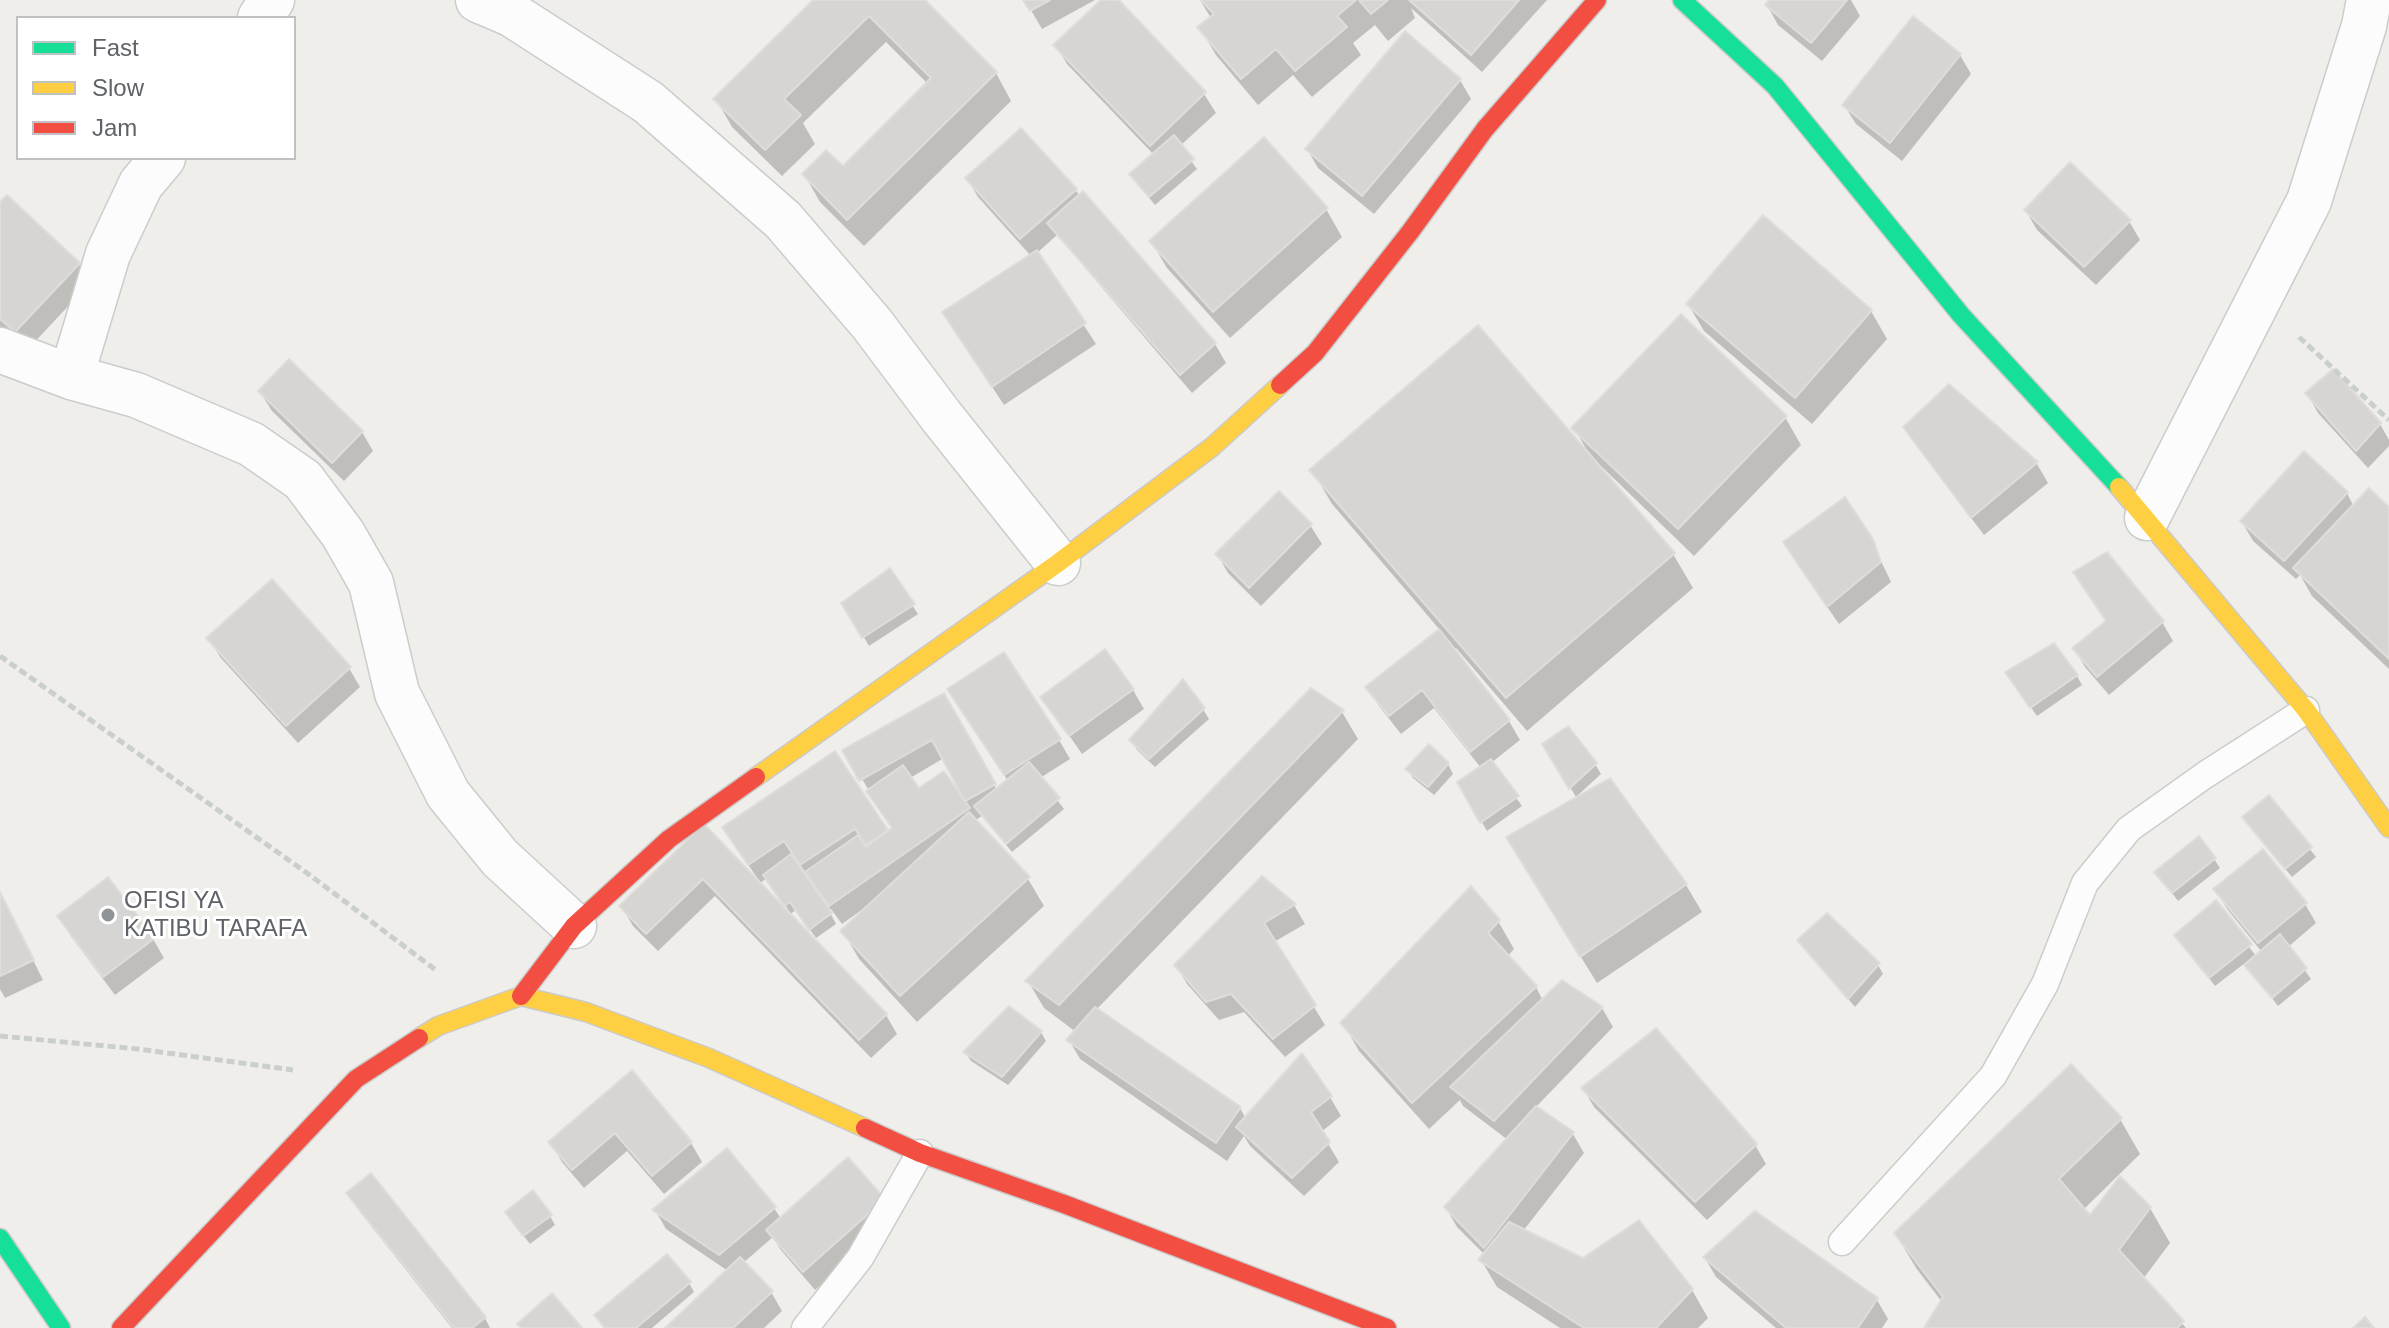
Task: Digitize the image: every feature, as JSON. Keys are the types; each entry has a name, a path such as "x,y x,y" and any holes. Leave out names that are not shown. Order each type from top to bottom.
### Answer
{"street":[{"path":"478,0 511,14 648,102 783,220 872,324 1058,563"},
{"path":"121,1328 356,1079 438,1026 521,996 574,926 669,839 1058,563 1212,447 1315,353 1410,232 1485,129 1597,0"},
{"path":"1682,0 1775,86 1961,315 2147,518 2306,710 2389,828"},
{"path":"2147,518 2309,201 2359,9"},
{"path":"2359,9 2389,64"},
{"path":"71,377 108,254 141,184 161,160"},
{"path":"0,350 71,377 136,395 251,444 303,480 343,534 371,583 397,693 448,794 500,858 574,926"},
{"path":"521,996 586,1012 709,1058 920,1153 1064,1204 1387,1328"},
{"path":"0,1238 61,1328"}],"lane":[{"path":"1842,1242 1993,1076 2045,984 2085,883 2129,829 2205,775 2306,710"},
{"path":"805,1328 860,1258 920,1153"}],"path":[{"path":"2258,299 2389,420"},
{"path":"0,656 307,873 488,1008"},
{"path":"0,1036 138,1049 356,1079"}],"building":[{"path":"813,0 925,0 997,72 847,220 802,174 826,150 843,166 931,78 869,16 784,99 801,115 765,150 713,99"},
{"path":"1023,0 1050,0 1030,11"},
{"path":"1101,0 1119,0 1206,92 1150,146 1053,45"},
{"path":"1201,0 1356,0 1337,16 1347,27 1295,71 1276,49 1241,79 1197,27 1214,14"},
{"path":"1359,0 1388,0 1371,14"},
{"path":"1409,0 1519,0 1471,55"},
{"path":"1769,0 1847,0 1811,43 1765,5"},
{"path":"1913,16 1961,54 1890,143 1842,105"},
{"path":"1405,31 1461,79 1362,196 1305,149"},
{"path":"1021,128 1077,189 1020,239 965,178"},
{"path":"1174,135 1194,159 1149,197 1129,174"},
{"path":"1264,137 1328,208 1213,312 1149,241"},
{"path":"2070,162 2131,220 2084,267 2024,210"},
{"path":"1083,191 1216,343 1180,375 1047,223"},
{"path":"7,195 80,263 15,332 0,319 0,202"},
{"path":"1763,215 1872,310 1795,398 1686,304"},
{"path":"1037,250 1086,323 992,387 942,312"},
{"path":"1681,314 1787,416 1678,529 1571,428"},
{"path":"1478,325 1675,553 1506,698 1309,470"},
{"path":"289,359 363,431 332,463 258,391"},
{"path":"2333,369 2381,423 2356,451 2305,393"},
{"path":"1949,384 2038,462 1971,518 1903,427"},
{"path":"2304,451 2348,492 2284,561 2240,521"},
{"path":"2369,488 2389,507 2389,659 2293,568"},
{"path":"1279,491 1312,524 1249,588 1215,554"},
{"path":"1845,497 1873,539 1881,562 1827,607 1783,542"},
{"path":"2107,552 2164,621 2097,677 2072,648 2106,621 2073,572"},
{"path":"890,568 915,604 862,638 841,603"},
{"path":"272,579 351,667 286,726 206,638"},
{"path":"1439,629 1510,720 1470,752 1422,690 1389,716 1365,687"},
{"path":"2054,643 2078,675 2030,708 2005,672"},
{"path":"1105,649 1134,689 1069,736 1040,697"},
{"path":"1004,652 1061,739 1004,775 947,689"},
{"path":"1183,679 1205,708 1149,759 1129,740"},
{"path":"1311,688 1344,710 1059,1005 1025,981"},
{"path":"944,693 996,784 965,801 932,740 859,781 842,750"},
{"path":"1568,726 1597,763 1569,789 1542,744"},
{"path":"1429,744 1449,763 1428,787 1405,769"},
{"path":"835,751 888,830 866,845 855,829 800,865 784,841 748,865 722,827"},
{"path":"1491,759 1519,796 1480,823 1457,782"},
{"path":"1029,762 1060,798 1006,844 974,806"},
{"path":"903,765 919,788 944,771 970,808 829,906 805,872 858,835 866,847 892,828 866,791"},
{"path":"1610,778 1687,884 1580,957 1506,837"},
{"path":"2269,795 2312,847 2285,869 2242,817"},
{"path":"969,812 1030,877 900,996 840,931"},
{"path":"704,824 887,1014 859,1040 703,879 646,934 619,906"},
{"path":"2199,836 2216,858 2172,893 2154,872"},
{"path":"2263,849 2307,903 2258,943 2213,889"},
{"path":"791,854 832,913 809,930 790,902 784,906 763,875"},
{"path":"1262,876 1296,904 1264,923 1316,1005 1273,1039 1231,994 1206,1002 1174,965"},
{"path":"108,877 155,938 103,977 57,916"},
{"path":"1471,886 1500,920 1488,933 1537,986 1412,1103 1340,1023"},
{"path":"0,892 34,960 0,976"},
{"path":"2216,900 2252,944 2209,978 2174,935"},
{"path":"1827,913 1880,963 1848,999 1797,940"},
{"path":"2280,934 2307,968 2272,998 2244,965"},
{"path":"1562,980 1603,1007 1494,1121 1450,1087"},
{"path":"1009,1006 1042,1031 1002,1077 963,1052"},
{"path":"1095,1007 1241,1107 1216,1143 1066,1040"},
{"path":"1656,1028 1757,1144 1695,1202 1581,1088"},
{"path":"1302,1053 1332,1096 1311,1112 1330,1142 1292,1178 1236,1127"},
{"path":"2071,1064 2122,1118 2059,1179 2090,1215 2120,1176 2151,1207 2119,1250 2184,1321 2177,1328 1924,1328 1943,1297 1894,1233"},
{"path":"632,1070 692,1142 652,1176 615,1133 572,1170 548,1142"},
{"path":"1536,1106 1574,1132 1484,1248 1444,1207"},
{"path":"727,1148 776,1207 719,1255 652,1210"},
{"path":"848,1157 885,1199 803,1272 766,1230"},
{"path":"371,1173 486,1317 472,1328 454,1328 346,1193"},
{"path":"533,1190 552,1215 523,1236 505,1212"},
{"path":"1755,1211 1878,1298 1858,1328 1786,1328 1703,1257"},
{"path":"1639,1220 1693,1289 1656,1328 1584,1328 1478,1260 1509,1222 1583,1258"},
{"path":"667,1254 691,1282 636,1328 605,1328 594,1315"},
{"path":"740,1257 773,1291 733,1328 665,1328"},
{"path":"552,1293 582,1328 521,1328 517,1324"},
{"path":"2365,1317 2374,1328 2353,1328"}],"traffic: fast":[{"path":"1682,0 1775,86 1961,315 2119,487"},
{"path":"0,1238 61,1328"}],"traffic: slow":[{"path":"756,777 1058,563 1212,447 1280,385"},
{"path":"2119,487 2306,710 2389,828"},
{"path":"419,1038 438,1026 521,996 586,1012 709,1058 865,1128"}],"traffic: jam":[{"path":"1280,385 1315,353 1410,232 1485,129 1597,0"},
{"path":"521,996 574,926 669,839 756,777"},
{"path":"121,1328 356,1079 419,1038"},
{"path":"865,1128 920,1153 1064,1204 1387,1328"}],"place":[{"name":"OFISI YA KATIBU TARAFA","path":"108,915"}]}
